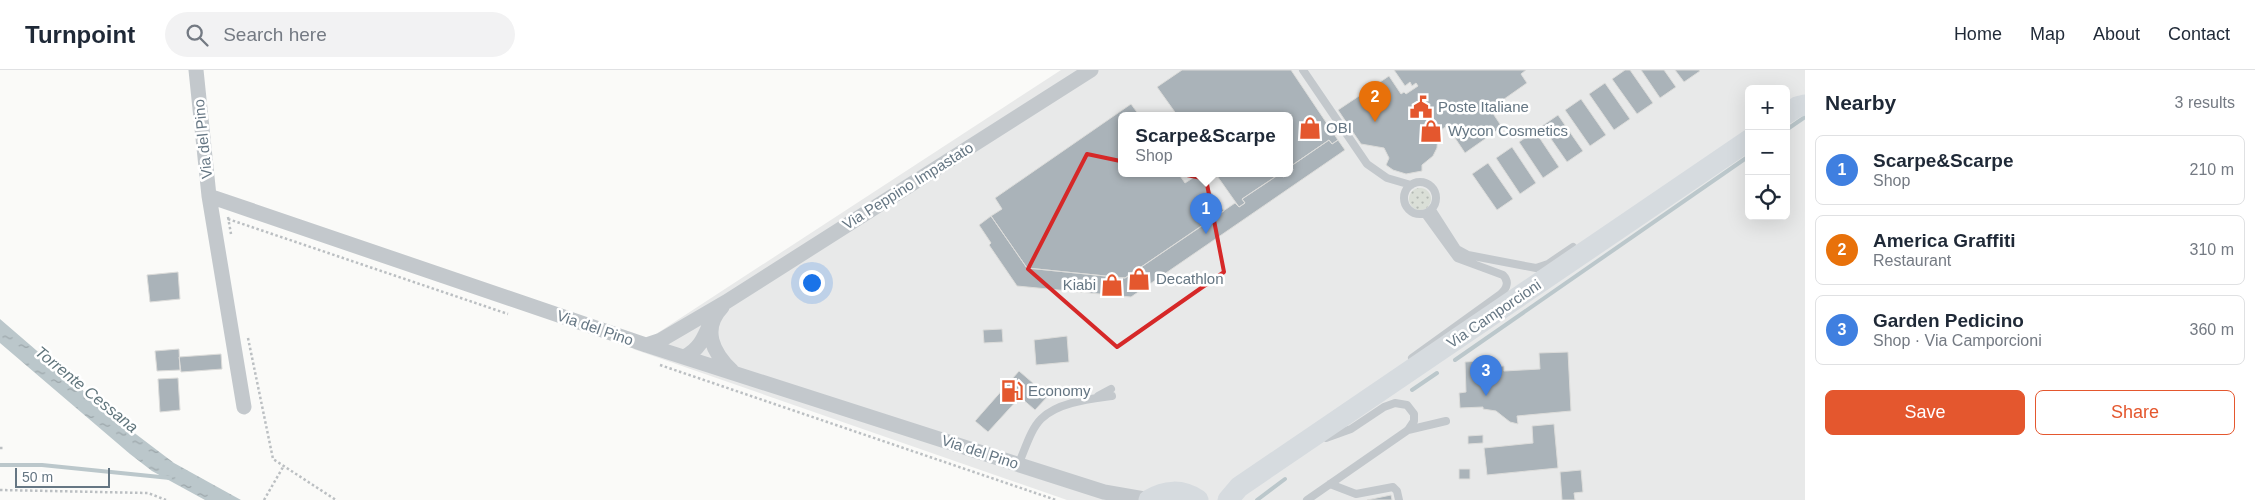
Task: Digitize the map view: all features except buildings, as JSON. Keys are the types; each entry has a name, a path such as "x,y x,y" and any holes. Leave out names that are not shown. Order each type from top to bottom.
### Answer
{"main road":[{"name":"Via Camporcioni","path":"1233,493 1745,143"},
{"path":"1149,500 1164,493 1172,492 1180,492 1197,499 1233,493"}],"street":[{"name":"Via del Pino","path":"196,70 200,124 215,198 646,345 1018,465 1108,496 1149,500"},
{"name":"Via Peppino Impastato","path":"646,345 680,329 726,302 1091,70"},
{"path":"215,198 244,407"},
{"path":"680,329 677,344 683,357 692,353 700,345 712,321 726,302"},
{"path":"712,321 711,335 713,348 721,360 733,372"}],"lane":[{"path":"1303,70 1367,164 1387,178 1411,185"},
{"path":"1419,182 1431,186 1436,199 1429,212 1414,214 1405,206 1404,195 1411,185 1419,182"},
{"path":"1625,215 1656,202"},
{"path":"1429,212 1457,249 1468,255 1536,268 1548,264 1580,242"},
{"path":"1385,388 1417,353 1498,296 1507,286 1503,275 1457,258 1429,212"},
{"path":"1018,465 1032,433 1041,419 1054,410 1112,392"},
{"path":"1304,443 1344,432 1379,409 1395,404 1406,405 1413,410 1415,418 1408,430"},
{"path":"1307,500 1408,430 1446,421"},
{"path":"1330,484 1356,494 1393,486 1397,491 1399,500"}],"path":[{"path":"215,198 228,219 231,237"},
{"path":"228,219 517,317"},
{"path":"246,330 270,453 273,459 336,500"},
{"path":"658,365 1056,500"},
{"path":"264,500 283,467"},
{"path":"0,490 148,493 166,500"}],"highlighted area":[{"path":"1087,154 1206,179 1224,272 1117,347 1028,269"}],"shaded area":[{"path":"1061,70 1805,70 1805,500 1067,500 633,349"},
{"path":"1420,188 1428,191 1431,199 1428,207 1420,210 1412,207 1409,199 1412,191"}],"water":[{"path":"0,319 116,419 174,463 241,500 205,500 152,471 0,343"}],"waterway":[{"path":"1790,127 1805,117"},
{"path":"1455,360 1745,159"},
{"path":"1412,390 1437,373"},
{"path":"0,465 42,465 170,478"},
{"path":"1257,500 1285,479"}],"place":[{"name":"Poste Italiane","path":"1421,107"},
{"name":"America Graffiti","path":"1375,122"},
{"name":"OBI","path":"1310,128"},
{"name":"Wycon Cosmetics","path":"1431,131"},
{"name":"Scarpe&Scarpe","path":"1206,234"},
{"name":"Decathlon","path":"1139,279"},
{"name":"Kiabi","path":"1112,285"},
{"name":"Economy","path":"1012,391"},
{"name":"Garden Pedicino","path":"1486,396"}],"water label":[{"name":"Torrente Cessana","path":"87,389"}]}
